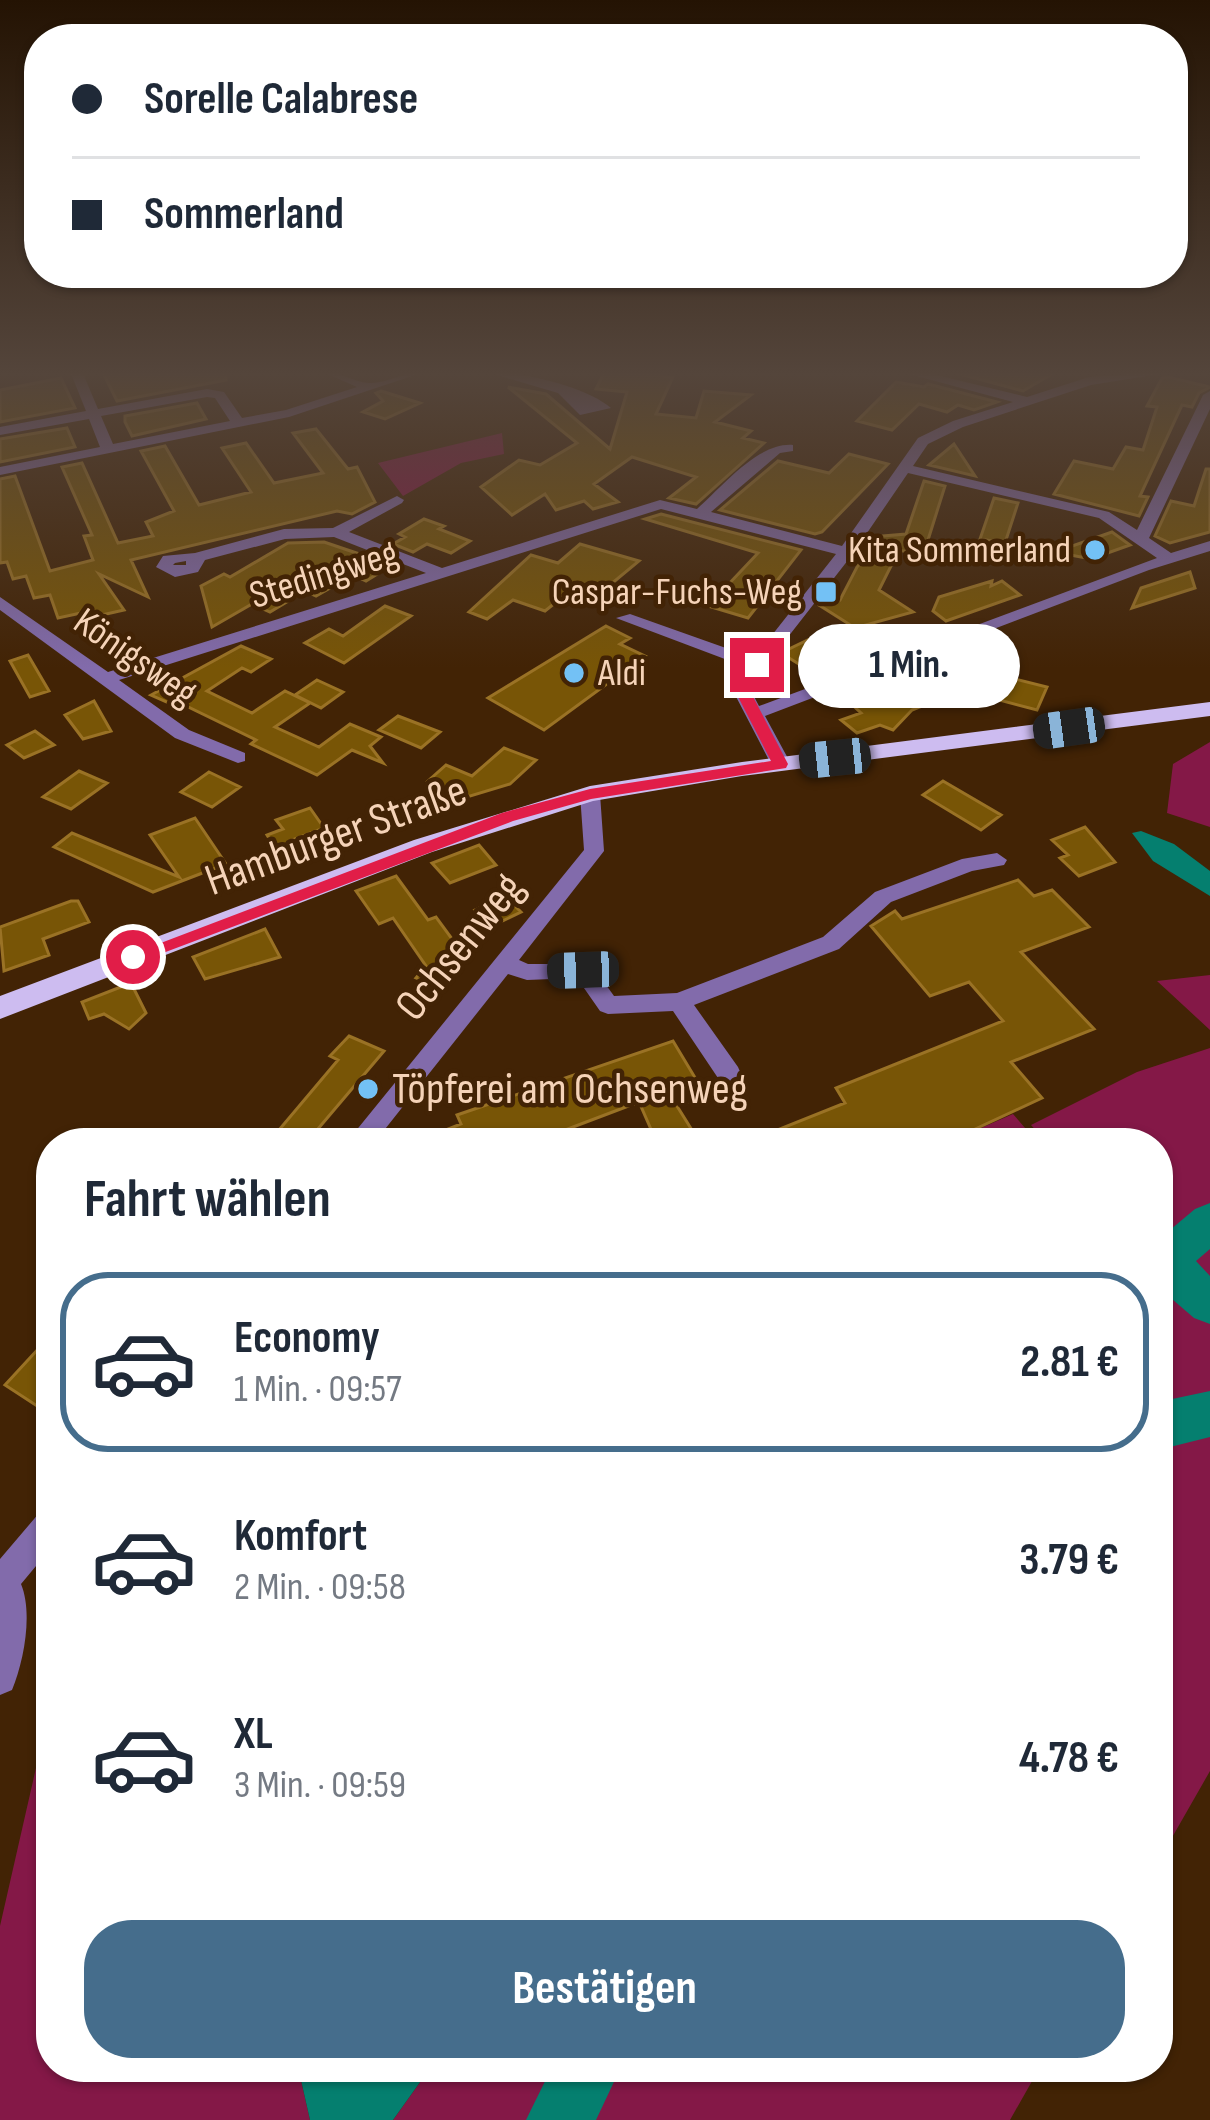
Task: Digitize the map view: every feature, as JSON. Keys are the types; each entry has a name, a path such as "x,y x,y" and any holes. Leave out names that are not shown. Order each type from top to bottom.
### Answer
{"main road":[{"name":"Hamburger Straße","path":"0,1008 423,846 590,794 781,764 1210,709"}],"street":[{"path":"702,512 751,470"},
{"path":"781,764 740,687 846,552 903,470"},
{"path":"912,470 1088,510 1119,523 1168,558"},
{"path":"1141,538 1174,470"},
{"path":"336,532 397,500"},
{"name":"Stedingweg","path":"104,679 660,504 846,552"},
{"path":"195,558 284,534 336,532 441,573"},
{"path":"752,716 1210,546"},
{"name":"Königsweg","path":"0,602 182,734 238,757"},
{"path":"624,618 757,665"},
{"name":"Ochsenweg","path":"371,1128 594,851 590,794"},
{"path":"506,964 527,972 583,970 608,1005 679,1002 831,944 883,897 969,864 997,860"},
{"path":"679,1002 729,1074"},
{"path":"0,1678 12,1602 1,1582 36,1541"}],"shaded area":[{"path":"383,470 449,470 403,496"},
{"path":"1210,742 1210,827 1167,813 1173,764"},
{"path":"1210,975 1210,1030 1157,981"},
{"path":"1210,1048 1210,1204 1173,1236 1173,1128 1031,1125 1137,1072"},
{"path":"1013,1114 1025,1128 981,1128"},
{"path":"1210,1241 1210,1771 1173,1836 1173,1273"},
{"path":"36,1768 36,2082 301,2082 310,2120 0,2120 0,1926"},
{"path":"420,2082 1032,2082 1010,2120 393,2120"}],"water":[{"path":"1141,831 1174,844 1210,871 1210,896 1153,861 1132,833"},
{"path":"301,2082 420,2082 393,2120 310,2120"}],"building":[{"path":"63,470 85,470 118,543 153,536 146,522 174,511 151,470 179,470 199,505 251,492 236,470 265,470 274,483 323,473 321,470 359,470 375,502 352,514 337,511 131,560 148,597 99,574 124,610 58,618 50,595 34,598 26,576 13,579 7,562 0,563 0,479 15,476 50,571 93,560 84,536 92,535"},
{"path":"505,470 614,470 594,484 618,502 593,509 584,501 556,510 545,494 512,515 481,487"},
{"path":"673,470 734,470 696,504 669,498 696,477"},
{"path":"767,470 882,470 822,532 720,510"},
{"path":"1069,470 1152,470 1140,496 1148,497 1139,516 1054,494"},
{"path":"1206,470 1210,470 1210,532 1170,543 1155,536 1171,501 1194,506"},
{"path":"924,481 945,486 928,540 961,547 952,563 899,550 879,590 913,612 855,628 819,605 825,597 840,600 857,567 883,536 906,534"},
{"path":"994,498 1018,503 1005,543 980,539"},
{"path":"661,514 801,550 748,618 708,606 758,553 645,519"},
{"path":"424,519 470,541 451,553 427,544 413,552 393,544 405,537 399,534"},
{"path":"1112,532 1130,545 1091,559 1055,552"},
{"path":"324,542 392,565 366,581 353,575 316,596 305,591 270,612 252,604 212,627 201,586 224,574 230,577 288,543"},
{"path":"580,544 639,561 599,594 575,587 545,611 513,600 487,619 469,612 531,555 558,563"},
{"path":"1190,572 1195,588 1132,608 1141,588"},
{"path":"992,581 991,586 1002,581 1020,595 946,621 933,611 939,597"},
{"path":"385,606 411,616 344,663 305,643 329,629 343,636"},
{"name":"Aldi","path":"606,626 630,638 620,644 645,656 544,730 488,698"},
{"path":"828,630 814,649 823,655 802,666 781,653"},
{"path":"241,646 271,659 251,672 242,668 207,691 252,713 285,691 310,703 275,727 319,747 350,724 381,737 370,746 383,763 352,750 317,775 182,704 178,707 151,695"},
{"path":"28,655 49,691 30,697 10,661"},
{"path":"999,675 1047,687 1037,710 988,697"},
{"path":"317,680 343,692 321,708 295,695"},
{"path":"906,681 932,702 912,710 893,730 880,725 857,733 841,720 861,713 846,699"},
{"path":"94,701 111,731 83,739 65,715"},
{"path":"398,716 440,732 421,748 379,730"},
{"path":"35,731 54,745 24,758 7,745"},
{"path":"504,748 536,760 510,784 467,797 428,781 446,765 472,776"},
{"path":"79,771 107,783 71,809 43,797"},
{"path":"209,772 240,787 212,807 181,792"},
{"path":"943,781 1001,815 981,830 923,795"},
{"path":"310,808 324,828 292,840 301,855 283,861 267,835 283,829 276,820"},
{"path":"195,818 226,864 153,892 54,847 72,833 179,877 150,835"},
{"path":"1085,827 1115,862 1079,876 1060,858 1068,855 1052,840"},
{"path":"479,845 496,865 450,883 432,863"},
{"path":"396,876 428,920 436,917 455,943 449,946 469,955 440,988 416,978 426,966 393,918 379,924 356,891"},
{"path":"1018,880 1034,896 1052,890 1089,927 1021,952 1094,1029 1011,1062 1042,1098 977,1128 782,1128 845,1103 836,1088 1003,1021 969,982 930,996 871,926 895,911 902,919"},
{"path":"505,896 521,912 490,927 475,910"},
{"path":"78,901 89,922 43,939 49,955 4,971 0,927"},
{"path":"265,929 280,957 205,979 193,957"},
{"path":"131,983 146,1013 129,1029 104,1014 89,1019 82,1002"},
{"path":"349,1036 384,1051 319,1128 281,1128 338,1060 330,1056"},
{"path":"673,1041 706,1096 677,1106 691,1128 650,1128 639,1102 571,1128 451,1128 461,1124 457,1115"},
{"path":"36,1351 36,1405 5,1385"}],"waterway":[{"path":"1210,1222 1173,1254 1175,1275 1210,1303"},
{"path":"1173,1423 1210,1414"},
{"path":"560,2120 580,2082"}],"place":[{"name":"Kita Sommerland","path":"1095,550"},
{"name":"Caspar-Fuchs-Weg","path":"826,592"},
{"name":"Aldi","path":"574,673"},
{"name":"Töpferei am Ochsenweg","path":"368,1089"}],"route":[{"path":"133,957 507,817 590,794 781,764 740,687 757,665"}]}
